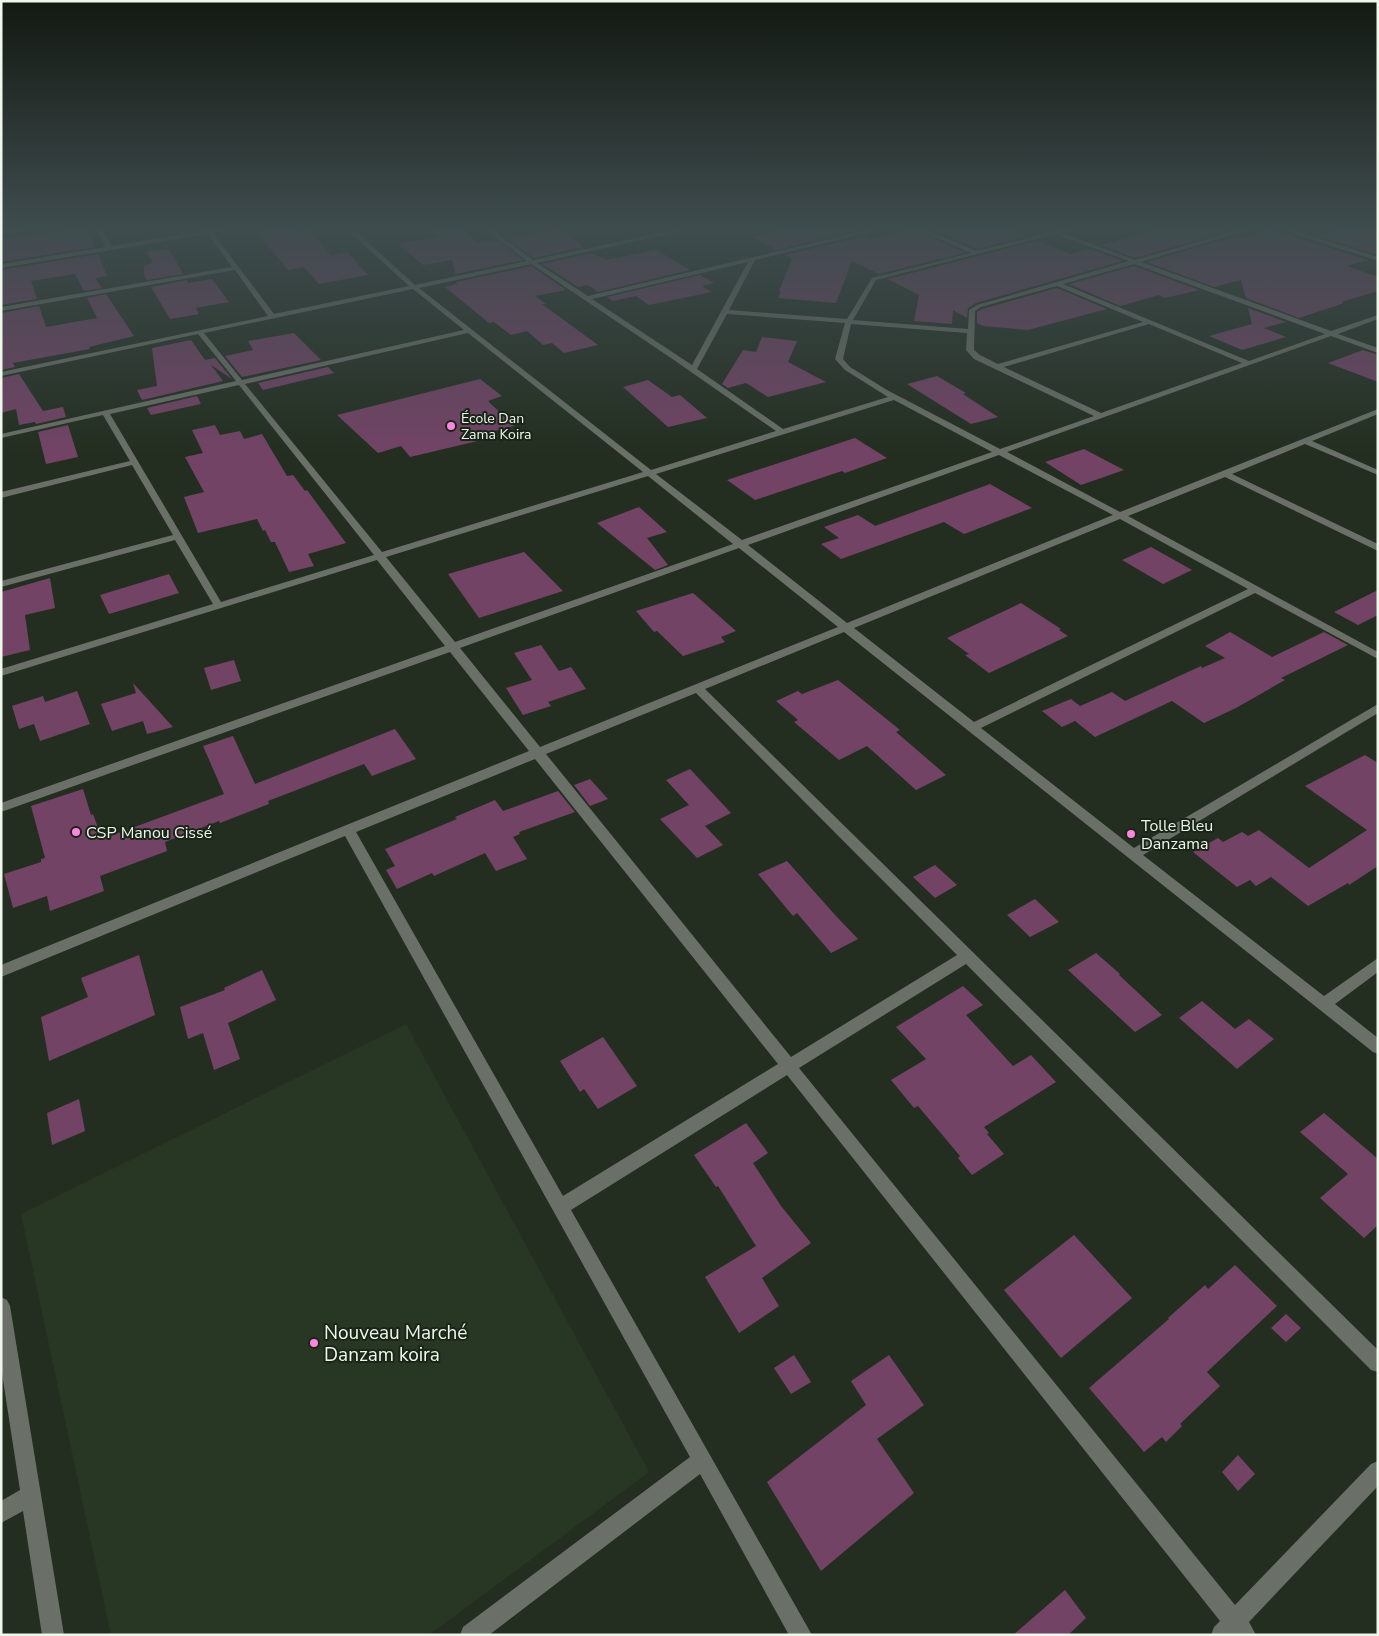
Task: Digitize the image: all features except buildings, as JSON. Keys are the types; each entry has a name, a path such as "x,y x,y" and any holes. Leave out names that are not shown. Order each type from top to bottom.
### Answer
{"street":[{"path":"1,309 34,303"},
{"path":"262,303 272,317"},
{"path":"1,374 337,303"},
{"path":"435,303 1378,1047"},
{"path":"594,303 782,432"},
{"path":"693,370 730,303"},
{"path":"860,303 848,323 839,359 846,369 1121,515 1378,656"},
{"path":"990,303 972,310 970,350 973,354 996,367 1100,416"},
{"path":"1104,303 1248,363"},
{"path":"1247,303 1378,351"},
{"path":"725,312 970,331"},
{"path":"1,808 1378,317"},
{"path":"996,367 1149,322"},
{"path":"1,436 470,331"},
{"path":"200,332 789,1066 1234,1630 1378,1471"},
{"path":"1,673 896,397"},
{"path":"1,971 1378,411"},
{"path":"106,413 219,606"},
{"path":"1304,440 1378,473"},
{"path":"1,495 135,462"},
{"path":"1224,473 1378,548"},
{"path":"1,584 178,536"},
{"path":"972,727 1256,589"},
{"path":"697,688 1378,1364"},
{"path":"1134,854 1378,708"},
{"path":"348,830 801,1635"},
{"path":"560,1207 967,956"},
{"path":"1324,1004 1378,964"},
{"path":"1,1306 54,1635"},
{"path":"471,1635 702,1460"},
{"path":"1,1513 31,1495"}],"shaded area":[{"name":"Nouveau Marché Danzam koira","path":"406,1024 649,1472 429,1635 111,1635 21,1214"}],"place":[{"name":"École Dan Zama Koira","path":"451,426"},
{"name":"CSP Manou Cissé","path":"76,832"},
{"name":"Tolle Bleu Danzama","path":"1131,834"},
{"name":"Nouveau Marché Danzam koira","path":"314,1343"}]}
